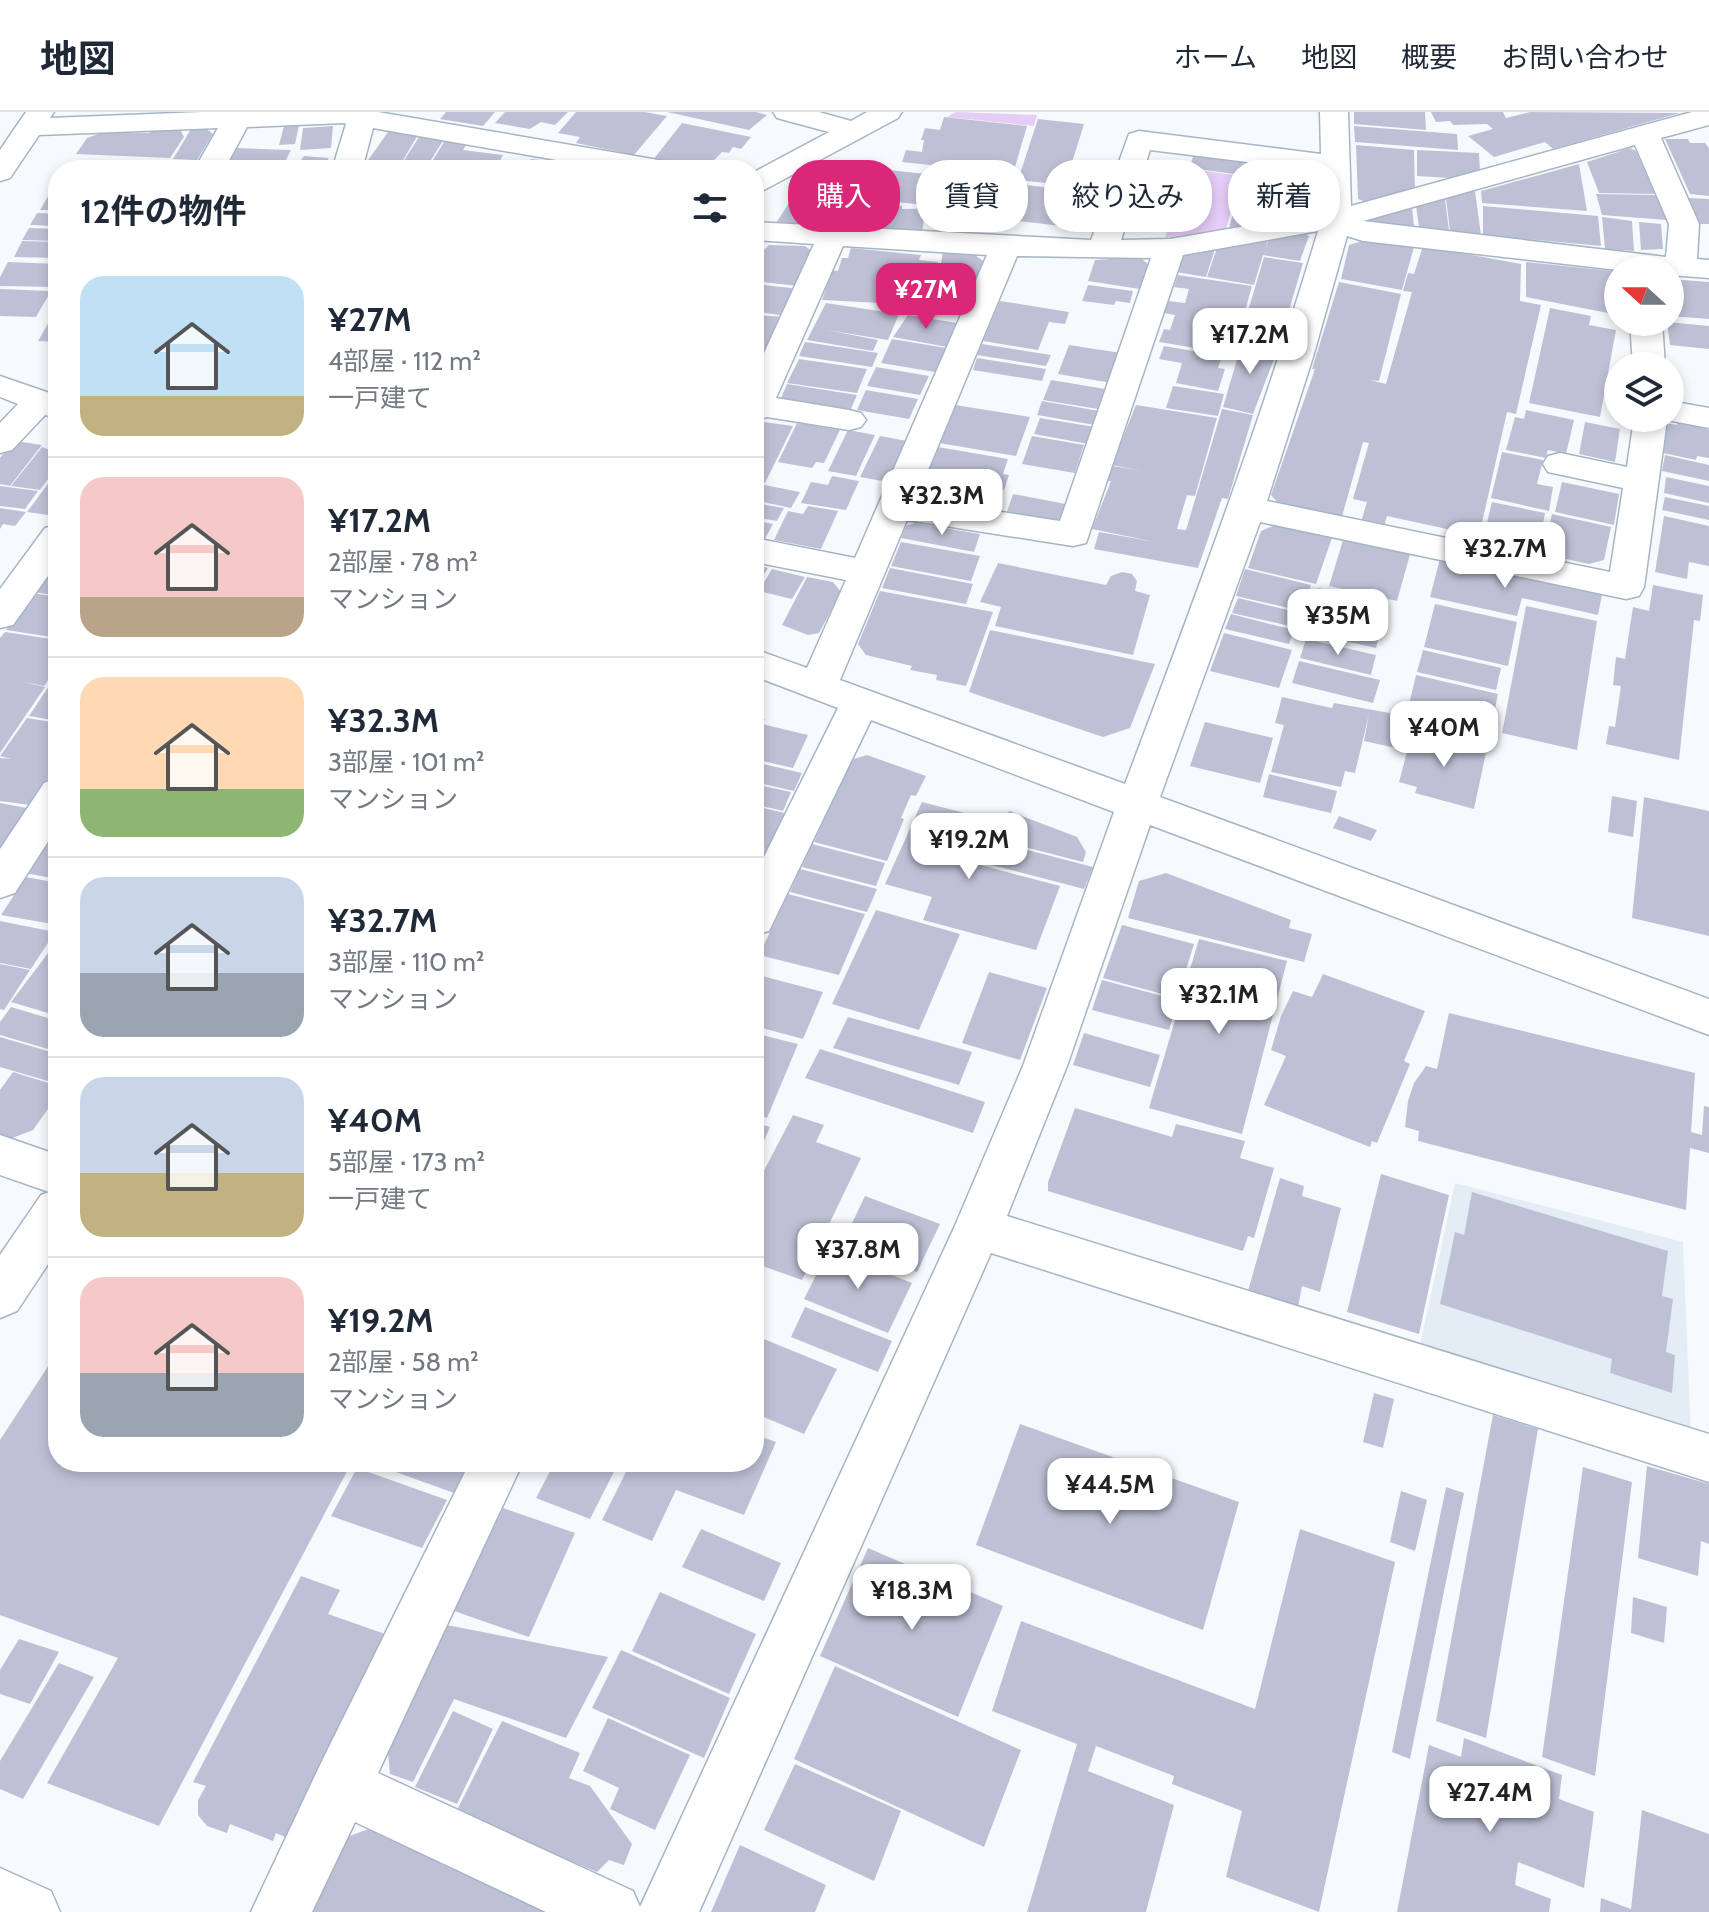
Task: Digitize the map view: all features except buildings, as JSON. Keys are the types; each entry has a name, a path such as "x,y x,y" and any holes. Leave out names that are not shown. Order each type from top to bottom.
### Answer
{"street":[{"path":"787,112 854,130"},
{"path":"764,179 888,112"},
{"path":"1334,112 1335,160"},
{"path":"350,160 364,114"},
{"path":"0,172 36,119 237,119 364,114 611,160"},
{"path":"1340,218 1709,116"},
{"path":"214,160 237,119"},
{"path":"1645,135 1684,224 1695,267"},
{"path":"1103,250 1139,140 1302,160"},
{"path":"516,160 525,144"},
{"path":"1340,220 1363,232 1604,262"},
{"path":"764,232 1103,250 1170,248 1262,232"},
{"path":"668,1912 978,1228 1045,1066 1247,508 1297,357 1333,232"},
{"path":"764,390 832,237"},
{"path":"819,685 898,507 1006,247"},
{"path":"898,507 1073,535 1170,248"},
{"path":"0,386 48,404"},
{"path":"0,443 48,405"},
{"path":"764,409 849,420"},
{"path":"1684,414 1709,418"},
{"path":"1247,508 1626,587 1649,432"},
{"path":"1560,464 1642,481"},
{"path":"0,616 48,550"},
{"path":"764,552 869,573"},
{"path":"764,666 1709,1017"},
{"path":"764,899 861,701"},
{"path":"0,882 48,808"},
{"path":"0,1155 48,1172"},
{"path":"0,1296 48,1224"},
{"path":"978,1228 1709,1458"},
{"path":"281,1912 492,1472"},
{"path":"340,1785 612,1912"},
{"path":"0,1898 30,1912"}],"shaded area":[{"path":"956,112 1037,115 1034,126 947,117"},
{"path":"1212,172 1228,174 1226,229 1212,231"},
{"path":"1167,232 1206,232 1165,238"},
{"path":"1455,1183 1683,1242 1691,1436 1419,1350"}]}
